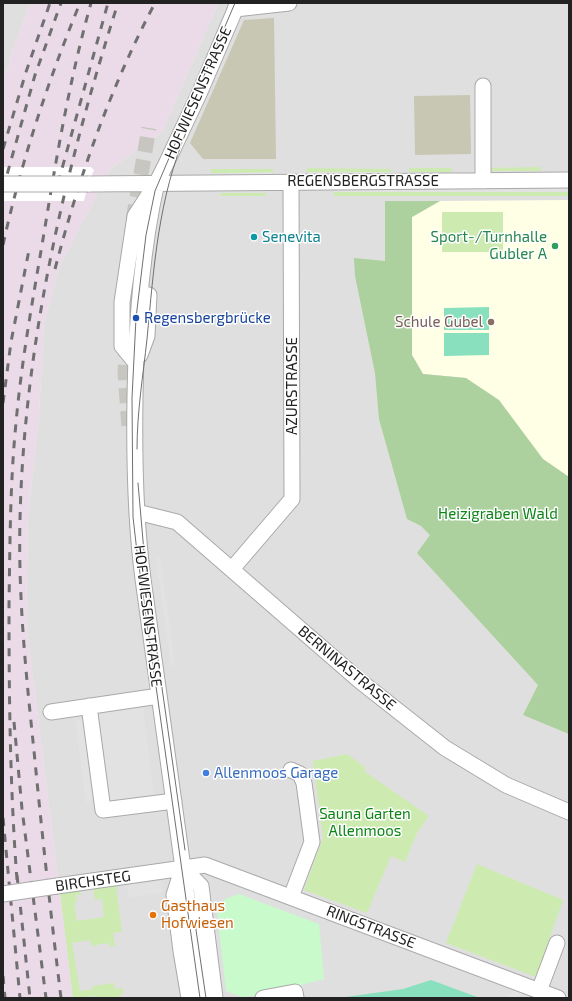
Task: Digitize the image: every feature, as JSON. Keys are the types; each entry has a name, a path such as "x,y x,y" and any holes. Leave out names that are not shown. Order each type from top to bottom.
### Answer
{"street":[{"path":"236,6 289,3"},
{"name":"HOFWIESENSTRASSE","path":"135,362 122,346 122,302 126,265 135,216 157,182 199,94 236,6"},
{"path":"483,86 483,180"},
{"name":"REGENSBERGSTRASSE","path":"157,182 569,180"},
{"path":"3,184 157,182"},
{"name":"HOFWIESENSTRASSE","path":"157,182 157,222 152,255 147,336 142,351 135,362 134,440 137,512 142,572 201,998"},
{"name":"AZURSTRASSE","path":"232,569 292,499 290,182"},
{"name":"BERNINASTRASSE","path":"137,512 177,522 360,681 445,748 506,786 569,812"},
{"path":"51,712 159,696"},
{"path":"90,706 104,810 174,801"},
{"path":"291,770 300,774 304,783 312,842 291,897"},
{"name":"RINGSTRASSE","path":"183,868 205,865 558,998"},
{"path":"183,868 201,886 215,998"},
{"name":"HOFWIESENSTRASSE","path":"183,868 174,895 180,951 189,998"},
{"name":"BIRCHSTEG","path":"3,894 183,868"},
{"path":"539,991 557,943"},
{"path":"263,998 295,992 296,998"}],"shaded area":[{"path":"3,3 31,3 15,44 3,82"},
{"path":"31,3 218,3 162,132 110,169 59,267 44,323 39,414 28,516 26,622 73,998 3,998 3,82 15,44"},
{"path":"218,3 569,3 569,998 73,998 26,622 28,516 39,414 44,323 59,267 110,169 162,132"},
{"path":"274,18 276,159 203,159 190,143 244,20"},
{"path":"470,95 471,154 415,155 414,96"},
{"path":"272,172 272,177 229,177 229,173"},
{"path":"314,172 386,172 386,177 314,176"},
{"path":"569,187 569,192 334,192 334,188"},
{"name":"Schule Gubel","path":"569,200 569,477 543,459 466,378 423,374 412,355 412,217 440,201"},
{"path":"160,557 175,665 171,666 156,558"},
{"path":"143,706 154,796 109,801 98,711"},
{"path":"86,715 97,796 86,803 75,722"},
{"path":"161,881 162,893 129,898 127,884 133,883 134,885"},
{"path":"515,990 536,998 505,998"}],"green space":[{"path":"541,167 541,171 488,171 488,168"},
{"path":"308,168 391,169 391,172 305,172"},
{"path":"409,168 452,168 452,172 409,172"},
{"path":"211,169 273,169 273,173 211,173"},
{"path":"334,192 569,192 569,196 334,196"},
{"path":"221,193 266,193 266,196 221,196"},
{"name":"Heizigraben Wald","path":"385,201 440,201 412,217 412,355 423,374 466,378 499,400 543,459 569,477 569,734 523,715 538,685 417,553 430,535 421,526 407,519 379,419 375,373 355,276 354,258 385,261"},
{"path":"442,212 503,212 503,252 442,252"},
{"path":"489,307 489,330 444,330 444,308"},
{"path":"444,333 489,333 489,355 444,356"},
{"name":"Sauna Garten Allenmoos","path":"347,754 366,768 364,771 429,816 417,833 405,862 391,856 367,913 304,890 323,838 313,761"},
{"path":"477,864 563,900 536,977 446,943"},
{"path":"116,885 122,932 113,933 115,946 110,947 109,943 91,946 90,940 72,943 80,991 93,989 93,986 114,983 115,989 123,988 123,993 117,998 94,998 94,996 73,998 60,892 80,890 81,895 76,895 77,902 74,903 77,921 104,917 102,899 95,900 93,888"},
{"path":"239,894 319,924 324,979 263,995 242,997 226,991 217,911 225,899"},
{"path":"431,980 480,998 338,998 403,989"}],"pier":[{"path":"3,167 91,167 94,170 88,184 84,201 3,201"}],"tunnel":[{"path":"133,220 149,128"},
{"path":"127,342 125,372 129,428"}],"tram line":[{"path":"200,998 133,517 132,398 136,318 146,235 155,191 235,3"},
{"path":"137,449 139,408 152,285 163,207 177,156 187,130"},
{"path":"138,483 146,575 185,850"},
{"path":"195,923 206,998"}],"railway":[{"path":"3,149 26,72 50,3"},
{"path":"3,189 35,75 61,3"},
{"path":"3,245 18,183 36,122 80,3"},
{"path":"17,880 11,777 9,674 10,536 14,446 25,347 55,166 71,84 91,3"},
{"path":"58,183 108,3"},
{"path":"61,998 40,813 23,635 20,577 20,519 23,453 39,323 51,258 81,129 118,3"},
{"path":"55,269 74,201 97,133 124,67 155,3"},
{"path":"3,403 11,342 29,250"},
{"path":"14,722 22,809 46,998"},
{"path":"3,818 20,998"},
{"path":"17,875 30,998"},
{"path":"3,976 5,998"}],"place":[{"name":"Senevita","path":"254,237"},
{"name":"Sport-/Turnhalle Gubler A","path":"555,246"},
{"name":"Regensbergbrücke","path":"136,318"},
{"name":"Schule Gubel","path":"491,322"},
{"name":"Allenmoos Garage","path":"206,773"},
{"name":"Gasthaus Hofwiesen","path":"153,915"}]}
